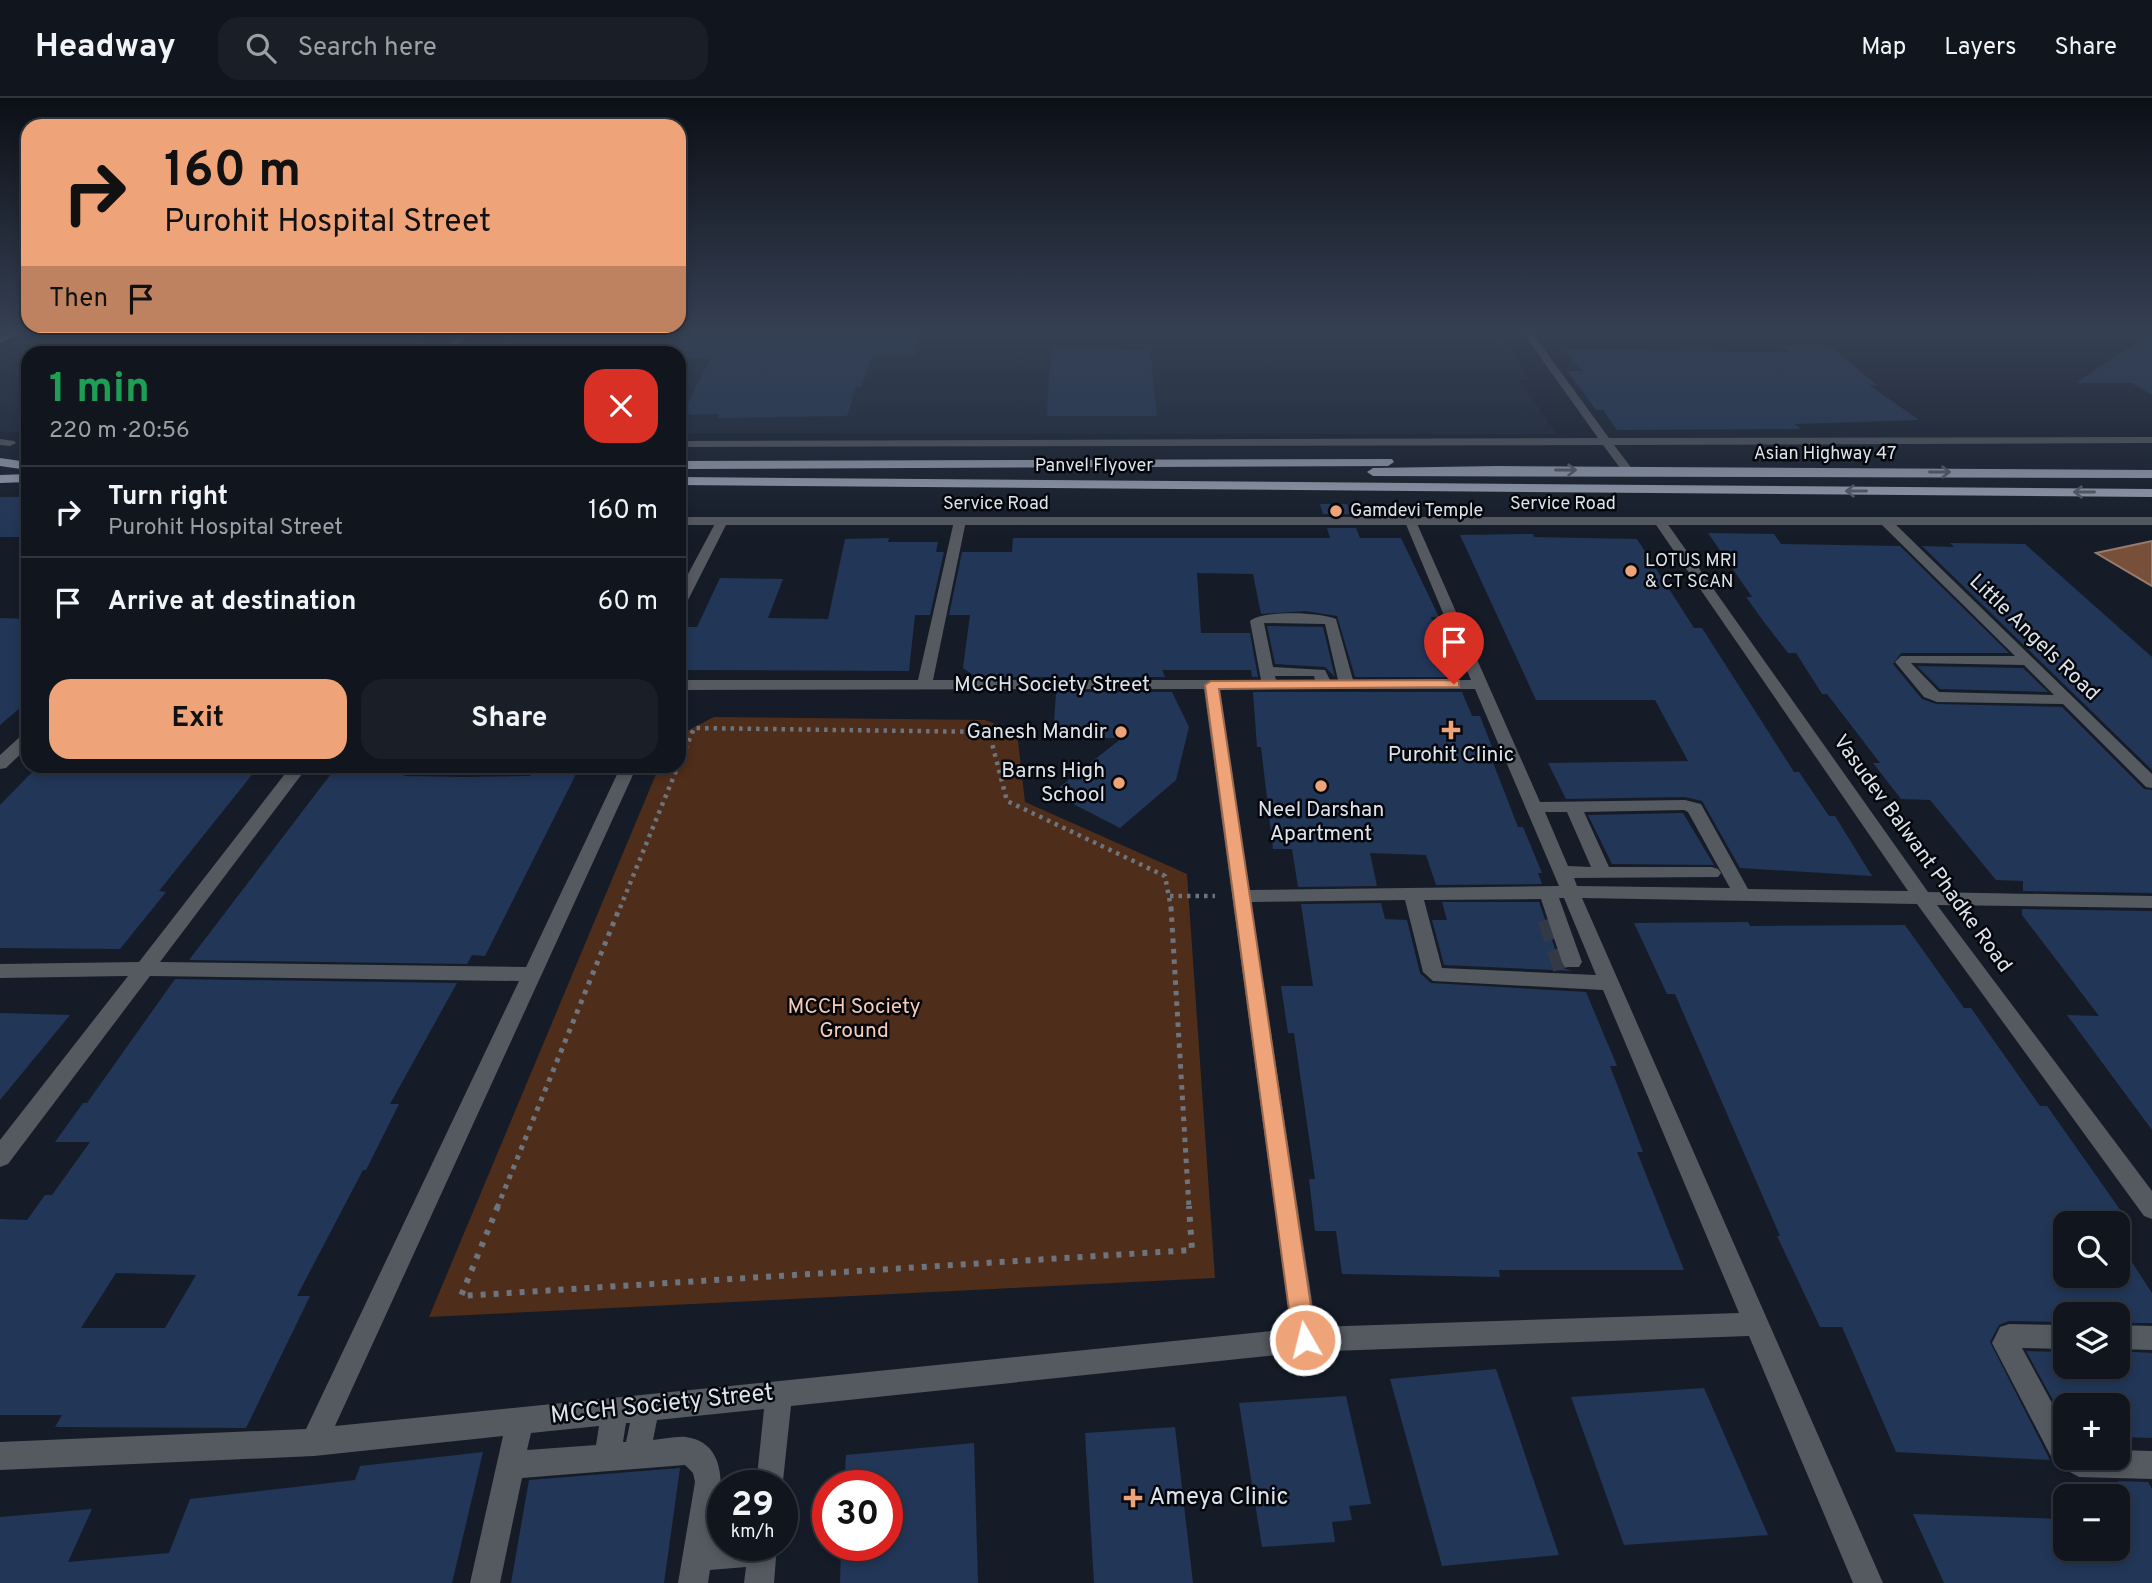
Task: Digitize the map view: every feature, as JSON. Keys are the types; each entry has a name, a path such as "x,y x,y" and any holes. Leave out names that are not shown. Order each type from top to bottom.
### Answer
{"highway":[{"path":"686,466 1383,461 1498,470"},
{"path":"1,465 21,466"},
{"path":"1,465 21,470"},
{"name":"Asian Highway 47","path":"1498,470 2152,474"},
{"name":"Panvel Flyover","path":"686,481 1390,478 1498,470"},
{"name":"Panvel Flyover","path":"686,472 1390,478 1508,488"},
{"path":"0,479 21,478"},
{"name":"Asian Highway 47","path":"1508,488 2152,493"},
{"path":"686,493 1397,496 1508,488"},
{"path":"0,491 21,491"}],"street":[{"path":"1576,399 1627,470"},
{"path":"686,444 2152,440"},
{"name":"Service Road","path":"686,521 2152,521"},
{"path":"686,590 722,521"},
{"path":"924,685 960,521"},
{"path":"1411,522 1534,807 1570,974"},
{"name":"Vasudev Balwant Phadke Road","path":"1660,522 1923,899 2152,1209"},
{"name":"Little Angels Road","path":"1886,522 2152,783"},
{"path":"1268,678 1257,621 1264,618 1325,619 1331,622 1347,684"},
{"path":"2028,661 1906,659 1902,662 1929,694 1937,697 2067,700"},
{"name":"MCCH Society Street","path":"686,685 1211,685 1268,678 1324,684 1481,684"},
{"path":"1211,685 1305,1340"},
{"path":"0,764 21,744"},
{"path":"0,1157 295,773"},
{"path":"314,1442 626,773"},
{"path":"1534,807 1685,805 1695,808 1743,896"},
{"path":"1573,806 1603,873"},
{"path":"1552,899 1603,873 1712,873"},
{"path":"1241,896 1413,894 1552,899 1743,896 2152,902"},
{"path":"1413,894 1433,972 1440,976 1570,974 1608,979"},
{"path":"1552,899 1608,979 1868,1583"},
{"path":"0,971 144,969 532,974"},
{"name":"MCCH Society Street","path":"0,1456 314,1442 1305,1340 1757,1324"},
{"path":"2053,1337 2009,1336 2005,1343 2053,1432"},
{"path":"2130,1337 2152,1338"},
{"path":"771,1470 779,1393"},
{"path":"637,1455 646,1407"},
{"path":"607,1457 615,1410"},
{"path":"485,1583 520,1421"},
{"path":"510,1465 687,1451 697,1455 706,1467 709,1482 695,1570 724,1561"},
{"path":"2130,1464 2152,1465"},
{"path":"759,1583 762,1561"}],"path":[{"path":"676,773 461,1296 1192,1250 1170,896 1165,876 1007,801 989,732 694,727 686,748"},
{"path":"1170,896 1241,896"}],"shaded area":[{"path":"0,399 21,399 21,432 0,432"},
{"path":"686,399 1533,399 1557,434 686,433"},
{"path":"2152,541 2152,586 2096,553"}],"green space":[{"name":"MCCH Society Ground","path":"714,717 985,720 1017,732 1025,802 1187,874 1215,1278 429,1317 656,773 686,773 686,731"}],"building":[{"path":"690,399 852,399 847,416 717,418 719,414 686,415"},
{"path":"1048,399 1155,399 1157,416 1047,416"},
{"path":"1588,399 1889,399 1919,420 1795,424 1801,429 1617,430 1603,410 1596,410"},
{"path":"0,497 21,497 21,537 0,537"},
{"name":"Gamdevi Temple","path":"1320,504 1347,504 1351,514 1323,514"},
{"path":"1327,528 1356,528 1360,538 1401,538 1439,617 1431,617 1456,677 1355,677 1337,616 1305,611 1261,614 1253,574 1197,573 1201,633 1250,633 1258,677 1252,677 1251,670 1162,670 1165,677 976,677 963,668 970,615 949,615 962,552 1012,552 1013,538 1330,538"},
{"path":"1708,533 1774,534 1781,544 1900,546 2009,653 1901,653 1893,664 1922,699 1936,704 2062,707 2144,789 2152,790 2152,893 2023,891 2023,881 1996,880 1930,800 1901,799 1873,763 1880,763 1827,694 1822,694 1796,653 1788,653 1764,622 1746,597 1752,597"},
{"path":"1533,534 1534,537 1637,539 1694,628 1702,628 1794,772 1799,772 1829,816 1835,816 1872,876 1740,868 1702,801 1685,797 1566,799 1548,763 1688,761 1655,700 1536,700 1460,535"},
{"path":"889,538 888,542 938,542 936,552 944,552 930,615 915,615 909,671 686,670 686,627 697,627 720,578 783,579 768,618 828,619 845,539"},
{"path":"1950,543 2025,544 2152,657 2152,770 1922,546 1954,547"},
{"path":"0,618 21,619 21,707 0,725"},
{"path":"1267,626 1323,627 1335,677 1325,667 1275,664"},
{"path":"1917,666 2023,668 2048,692 1940,689"},
{"path":"1056,692 1172,692 1189,727 1176,780 1120,828 1052,793 1122,738 1053,738"},
{"path":"1253,692 1462,692 1472,716 1480,716 1492,747 1487,747 1518,827 1523,827 1542,873 1538,873 1542,884 1436,885 1426,855 1370,853 1377,886 1298,887 1292,849 1273,849 1261,747 1257,747"},
{"path":"31,773 253,773 159,891 166,892 120,949 0,948 0,805"},
{"path":"332,773 406,773 404,776 466,777 576,773 485,956 472,955 467,964 189,960"},
{"path":"1683,813 1714,865 1612,864 1588,815"},
{"path":"1442,902 1539,902 1560,963 1563,968 1572,971 1444,965 1432,920 1447,920"},
{"path":"1381,903 1385,919 1407,920 1420,973 1431,983 1586,992 1617,1066 1610,1066 1643,1152 1637,1152 1684,1270 1499,1270 1500,1277 1342,1274 1336,1231 1315,1231 1309,1179 1315,1179 1294,1033 1288,1033 1281,986 1313,986 1301,904"},
{"path":"2022,909 2152,911 2152,1130 2067,1015 2099,1016 2022,915"},
{"path":"1748,922 1750,926 1905,925 1964,1008 1971,1008 2040,1106 2047,1106 2121,1211 2053,1211 2053,1288 2130,1288 2130,1259 2152,1293 2152,1323 2130,1323 2130,1302 2053,1302 2053,1322 2009,1321 1999,1325 1990,1342 2050,1460 1896,1452 1842,1327 1820,1327 1777,1236 1780,1236 1675,994 1667,994 1634,923"},
{"path":"175,979 457,983 390,1104 399,1104 297,1296 310,1296 246,1428 55,1427 62,1415 0,1415 0,1219 27,1220 45,1195 52,1195 90,1142 55,1142 83,1103 87,1103","holes":["116,1273 196,1275 165,1328 81,1328"]},
{"path":"0,1013 70,1015 0,1100"},
{"path":"2026,1351 2053,1352 2053,1379 2130,1379 2130,1352 2152,1353 2152,1438 2130,1437 2130,1393 2053,1393 2053,1400"},
{"path":"1496,1369 1559,1555 1442,1566 1390,1379"},
{"path":"1704,1388 1768,1535 1624,1545 1571,1397"},
{"path":"1346,1396 1371,1504 1349,1506 1352,1520 1332,1522 1335,1542 1262,1547 1239,1403"},
{"path":"1175,1427 1193,1583 1094,1583 1085,1433"},
{"path":"974,1443 978,1583 840,1583 841,1561 903,1561 903,1470 845,1470 846,1455"},
{"path":"483,1452 452,1583 0,1583 0,1517 92,1509 68,1562 169,1553 190,1499 355,1480 360,1466"},
{"path":"680,1468 664,1583 511,1583 529,1480"},
{"path":"2118,1481 2148,1482 2152,1489 2152,1583 1944,1583 1913,1514 2053,1519 2053,1561 2130,1561 2130,1484 2118,1484"}],"tunnel":[{"path":"1548,919 1566,977"}],"place":[{"name":"Gamdevi Temple","path":"1336,511"},
{"name":"LOTUS MRI & CT SCAN","path":"1631,571"},
{"name":"Purohit Clinic","path":"1451,730"},
{"name":"Ganesh Mandir","path":"1121,732"},
{"name":"Barns High School","path":"1119,783"},
{"name":"Neel Darshan Apartment","path":"1321,786"},
{"name":"Ameya Clinic","path":"1133,1498"}],"route":[{"path":"1305,1340 1211,685 1454,684"}]}
